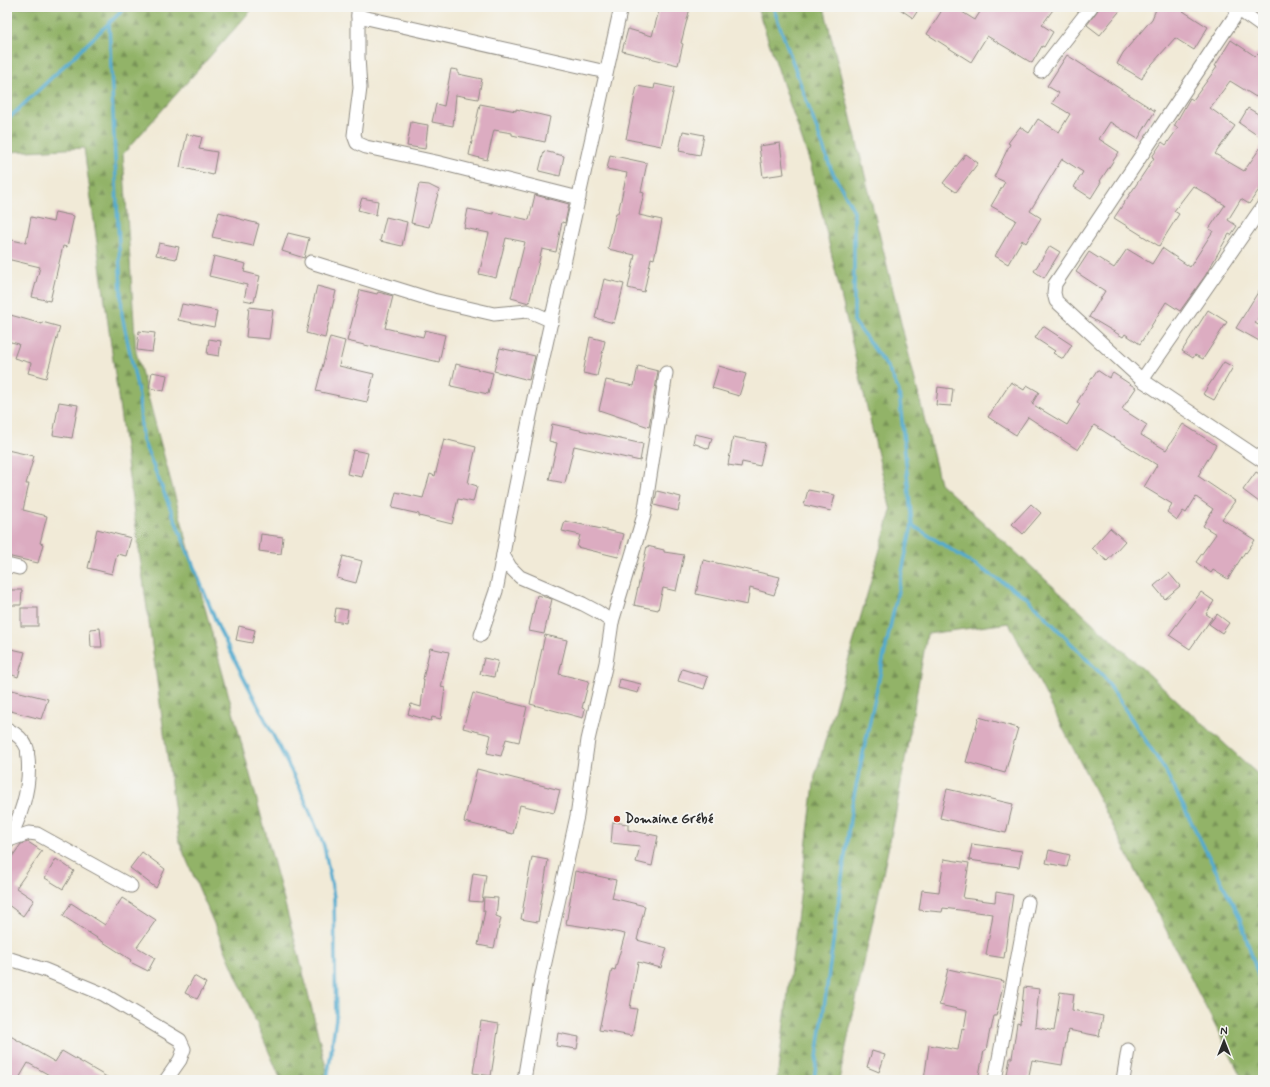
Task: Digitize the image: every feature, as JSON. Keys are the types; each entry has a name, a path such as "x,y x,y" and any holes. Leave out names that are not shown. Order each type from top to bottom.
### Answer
{"street":[{"path":"481,636 496,591 528,423 621,7"},
{"path":"1041,71 1091,7"},
{"path":"1261,456 1142,380 1056,301 1054,284 1238,8 1263,27"},
{"path":"579,198 436,162 366,147 357,143 354,135 360,88 358,12 606,72"},
{"path":"1142,380 1263,206"},
{"path":"311,262 433,300 494,314 527,311 552,321"},
{"path":"524,1080 540,985 577,816 588,740 606,662 612,622 644,515 666,373"},
{"path":"503,555 510,567 520,577 583,604 612,622"},
{"path":"7,729 18,735 27,748 28,763 26,794 18,819 8,841"},
{"path":"8,841 29,833 37,834 131,886"},
{"path":"995,1080 1028,902"},
{"path":"7,958 45,970 103,994 180,1040 184,1049 180,1060 166,1080"},
{"path":"1123,1080 1128,1050"}],"green space":[{"path":"9,7 254,7 123,154 136,352 300,960 329,1080 281,1080 179,842 84,148 7,152 7,12"},
{"path":"757,7 824,7 940,483 1263,779 1263,1080 1243,1080 1009,623 927,634 895,817 839,1080 777,1080 815,776 891,511 811,166"}],"building":[{"path":"660,7 690,8 681,43 683,44 678,65 622,51 628,29 652,36"},
{"path":"897,7 920,7 913,18"},
{"path":"944,7 954,7 975,20 983,7 1055,7 1042,25 1053,32 1044,47 1042,46 1032,63 987,36 971,62 927,34"},
{"path":"1100,7 1123,7 1100,35 1087,25"},
{"path":"1157,7 1186,7 1183,11 1208,27 1194,50 1175,38 1145,72 1142,79 1117,64 1123,53 1152,19"},
{"path":"1231,40 1255,56 1257,54 1263,58 1263,86 1256,97 1230,81 1210,108 1235,126 1215,154 1244,171 1263,144 1263,184 1249,204 1241,199 1228,220 1237,226 1231,235 1229,234 1205,276 1180,311 1166,302 1140,344 1125,334 1123,337 1089,317 1105,291 1076,272 1089,252 1114,268 1127,249 1152,264 1162,248 1190,267 1213,231 1209,229 1225,205 1193,186 1174,211 1179,214 1159,246 1114,218 1154,158 1152,157 1162,142 1166,145 1178,128 1174,126 1190,98 1193,100 1217,67 1215,66"},
{"path":"1067,55 1155,111 1138,139 1110,122 1099,139 1119,152 1091,198 1074,187 1083,172 1062,159 1030,211 1041,218 1026,243 1022,240 1008,264 995,256 1016,220 991,206 1005,182 994,177 1010,144 1008,143 1020,127 1029,133 1038,119 1059,132 1070,114 1052,103 1059,93 1047,86"},
{"path":"451,69 458,70 458,74 482,79 478,99 456,95 453,126 432,122 436,104 444,106"},
{"path":"655,84 674,88 661,146 626,139 637,86 654,89"},
{"path":"480,104 516,111 516,109 550,117 545,142 512,135 512,133 494,130 487,160 469,155"},
{"path":"1248,108 1263,117 1263,139 1239,123"},
{"path":"411,122 428,125 425,149 407,146"},
{"path":"683,131 704,135 700,155 679,151"},
{"path":"187,134 202,137 199,149 217,152 213,175 180,167"},
{"path":"780,143 784,174 763,177 759,146"},
{"path":"544,151 564,156 560,176 539,171"},
{"path":"966,154 978,163 956,192 943,183"},
{"path":"610,155 647,163 641,192 644,193 639,215 662,220 654,259 651,258 644,292 628,288 635,255 608,249 627,173 607,169"},
{"path":"419,184 429,185 439,190 429,227 411,223"},
{"path":"535,195 569,204 565,223 562,222 556,252 542,249 529,303 511,298 525,242 506,238 496,278 479,274 489,233 464,228 468,209 493,214 493,212 529,220"},
{"path":"362,198 378,201 376,215 358,210"},
{"path":"55,212 74,216 67,247 63,246 50,301 32,297 40,267 7,259 7,239 26,243 31,217 53,222"},
{"path":"219,212 259,224 253,246 212,237"},
{"path":"386,217 407,222 402,246 380,241"},
{"path":"288,233 309,238 304,258 282,251"},
{"path":"159,243 179,247 176,259 156,255"},
{"path":"1050,246 1060,252 1044,278 1034,271"},
{"path":"214,256 246,264 244,272 260,276 254,302 244,300 247,285 209,276"},
{"path":"604,279 624,284 614,323 595,318"},
{"path":"1263,284 1263,311 1255,323 1263,328 1263,343 1236,328"},
{"path":"317,286 336,291 325,338 306,333"},
{"path":"360,290 377,294 378,292 393,296 385,328 423,337 425,330 445,335 439,362 347,341"},
{"path":"182,304 217,311 214,327 178,320"},
{"path":"249,307 273,310 269,339 246,337"},
{"path":"1208,310 1227,322 1203,359 1195,355 1193,358 1182,351"},
{"path":"7,314 42,324 42,322 60,327 46,378 28,373 31,363 14,358 19,344 7,341"},
{"path":"1043,326 1072,345 1063,359 1053,353 1055,351 1035,338"},
{"path":"139,331 155,333 152,352 137,350"},
{"path":"330,337 345,341 339,366 374,374 367,402 316,391"},
{"path":"590,337 605,341 597,376 583,373"},
{"path":"209,339 221,341 219,356 207,354"},
{"path":"500,348 535,356 529,380 494,371"},
{"path":"1224,362 1233,367 1214,400 1203,394"},
{"path":"456,364 493,373 488,394 451,386"},
{"path":"638,366 658,371 649,427 599,410 606,380 634,386"},
{"path":"719,366 746,374 739,396 712,388"},
{"path":"1097,370 1109,378 1113,373 1136,388 1122,409 1147,425 1141,435 1166,450 1183,424 1216,445 1198,476 1235,501 1222,519 1255,540 1246,553 1245,552 1228,579 1213,570 1211,573 1196,562 1216,534 1203,526 1213,509 1196,497 1186,513 1183,511 1177,520 1167,512 1172,504 1144,487 1157,465 1094,425 1078,450 1028,417 1016,435 988,417 1011,382 1024,390 1027,385 1039,392 1032,404 1067,425 1080,404 1077,402"},
{"path":"152,372 167,375 164,391 149,388"},
{"path":"938,387 953,389 951,406 936,405"},
{"path":"59,402 78,405 72,438 53,435"},
{"path":"552,424 643,444 640,461 574,446 565,483 549,480 557,443 549,441"},
{"path":"695,434 712,438 709,449 693,443"},
{"path":"733,437 765,443 760,466 742,462 741,467 728,465"},
{"path":"444,439 476,447 468,483 477,486 473,502 458,499 452,524 392,508 396,492 423,498 430,474 435,476"},
{"path":"7,450 34,456 26,484 29,484 23,510 47,516 40,543 43,544 38,563 7,556"},
{"path":"353,450 368,453 362,477 347,474"},
{"path":"1256,472 1263,476 1263,505 1243,490"},
{"path":"808,490 835,495 831,511 804,505"},
{"path":"657,491 681,497 678,511 654,505"},
{"path":"1031,504 1041,513 1023,534 1012,524"},
{"path":"565,521 624,534 618,557 577,547 580,535 562,531"},
{"path":"1110,528 1125,541 1107,561 1092,548"},
{"path":"97,529 131,538 126,556 117,554 112,574 88,568"},
{"path":"261,534 283,537 281,554 259,551"},
{"path":"647,546 664,550 664,552 684,555 676,591 663,588 658,610 634,605"},
{"path":"343,556 362,561 356,583 337,578"},
{"path":"703,560 780,577 774,595 750,588 747,605 696,594"},
{"path":"1169,573 1180,586 1165,599 1154,586"},
{"path":"7,590 22,590 21,605 7,605"},
{"path":"1201,592 1214,601 1206,614 1212,618 1190,649 1169,635"},
{"path":"537,595 552,599 544,634 529,631"},
{"path":"21,608 38,608 38,626 21,626"},
{"path":"336,608 348,610 346,623 334,621"},
{"path":"1217,614 1229,623 1222,633 1209,624"},
{"path":"239,626 255,630 252,643 236,640"},
{"path":"100,628 102,647 91,647 90,629"},
{"path":"545,635 567,640 559,674 589,681 582,708 585,709 583,718 530,704"},
{"path":"7,648 25,652 18,677 7,673"},
{"path":"430,648 449,652 441,687 445,688 441,719 432,717 431,721 408,714 411,704 421,707 423,679"},
{"path":"484,658 498,661 494,677 480,674"},
{"path":"682,669 708,677 704,689 678,681"},
{"path":"620,679 641,684 638,693 618,688"},
{"path":"8,689 48,699 41,719 7,710"},
{"path":"473,693 527,707 519,742 506,739 501,756 487,753 491,735 463,728"},
{"path":"979,717 1018,728 1005,773 966,762"},
{"path":"477,769 560,790 554,813 520,805 513,834 464,822"},
{"path":"947,789 1013,804 1006,833 940,818"},
{"path":"613,822 628,824 628,830 658,836 652,866 636,862 640,846 611,843"},
{"path":"28,842 42,851 16,888 34,900 23,916 7,904 7,864 21,844"},
{"path":"972,844 1022,851 1019,867 969,860"},
{"path":"1049,850 1070,855 1067,867 1046,863"},
{"path":"142,852 165,869 156,888 130,868"},
{"path":"532,857 548,860 538,922 521,919"},
{"path":"56,859 74,871 63,889 45,878"},
{"path":"944,859 969,863 963,898 995,902 996,892 1013,895 1004,958 986,955 993,914 943,908 942,912 919,910 922,890 939,892"},
{"path":"575,871 616,880 612,898 645,906 637,940 667,948 661,968 638,962 630,1008 637,1009 632,1036 599,1030 612,969 615,970 625,934 566,924"},
{"path":"473,873 486,875 482,902 469,901"},
{"path":"484,897 498,898 496,916 501,918 494,948 478,945 485,911 483,911"},
{"path":"122,898 156,920 137,947 155,958 148,971 130,962 131,960 63,916 71,903 105,925"},
{"path":"948,969 1004,981 996,1016 994,1016 986,1050 984,1050 978,1080 924,1080 929,1045 958,1050 962,1028 964,1029 967,1011 939,1005"},
{"path":"194,976 206,983 197,999 185,993"},
{"path":"1024,987 1039,989 1035,1027 1054,1031 1060,992 1074,994 1072,1010 1103,1016 1099,1036 1068,1030 1062,1065 1032,1060 1028,1080 1006,1080 1010,1058 1012,1058 1017,1023 1020,1024"},
{"path":"481,1021 499,1024 491,1076 473,1073"},
{"path":"558,1033 579,1037 577,1049 556,1046"},
{"path":"7,1034 55,1062 62,1051 112,1080 58,1080 28,1063 18,1080 7,1080"},
{"path":"872,1051 885,1055 879,1072 867,1067"}],"waterway":[{"path":"7,120 126,7"},
{"path":"773,7 831,169 854,211 854,321 888,368 899,391 912,525 852,805 814,1080"},
{"path":"109,24 122,315 139,396 142,438 219,629 300,788 324,846 334,897 336,1018 327,1080"},
{"path":"912,525 1026,597 1104,677 1165,770 1240,918 1263,991"}],"place":[{"name":"Domaine Grébé","path":"617,819"}]}
